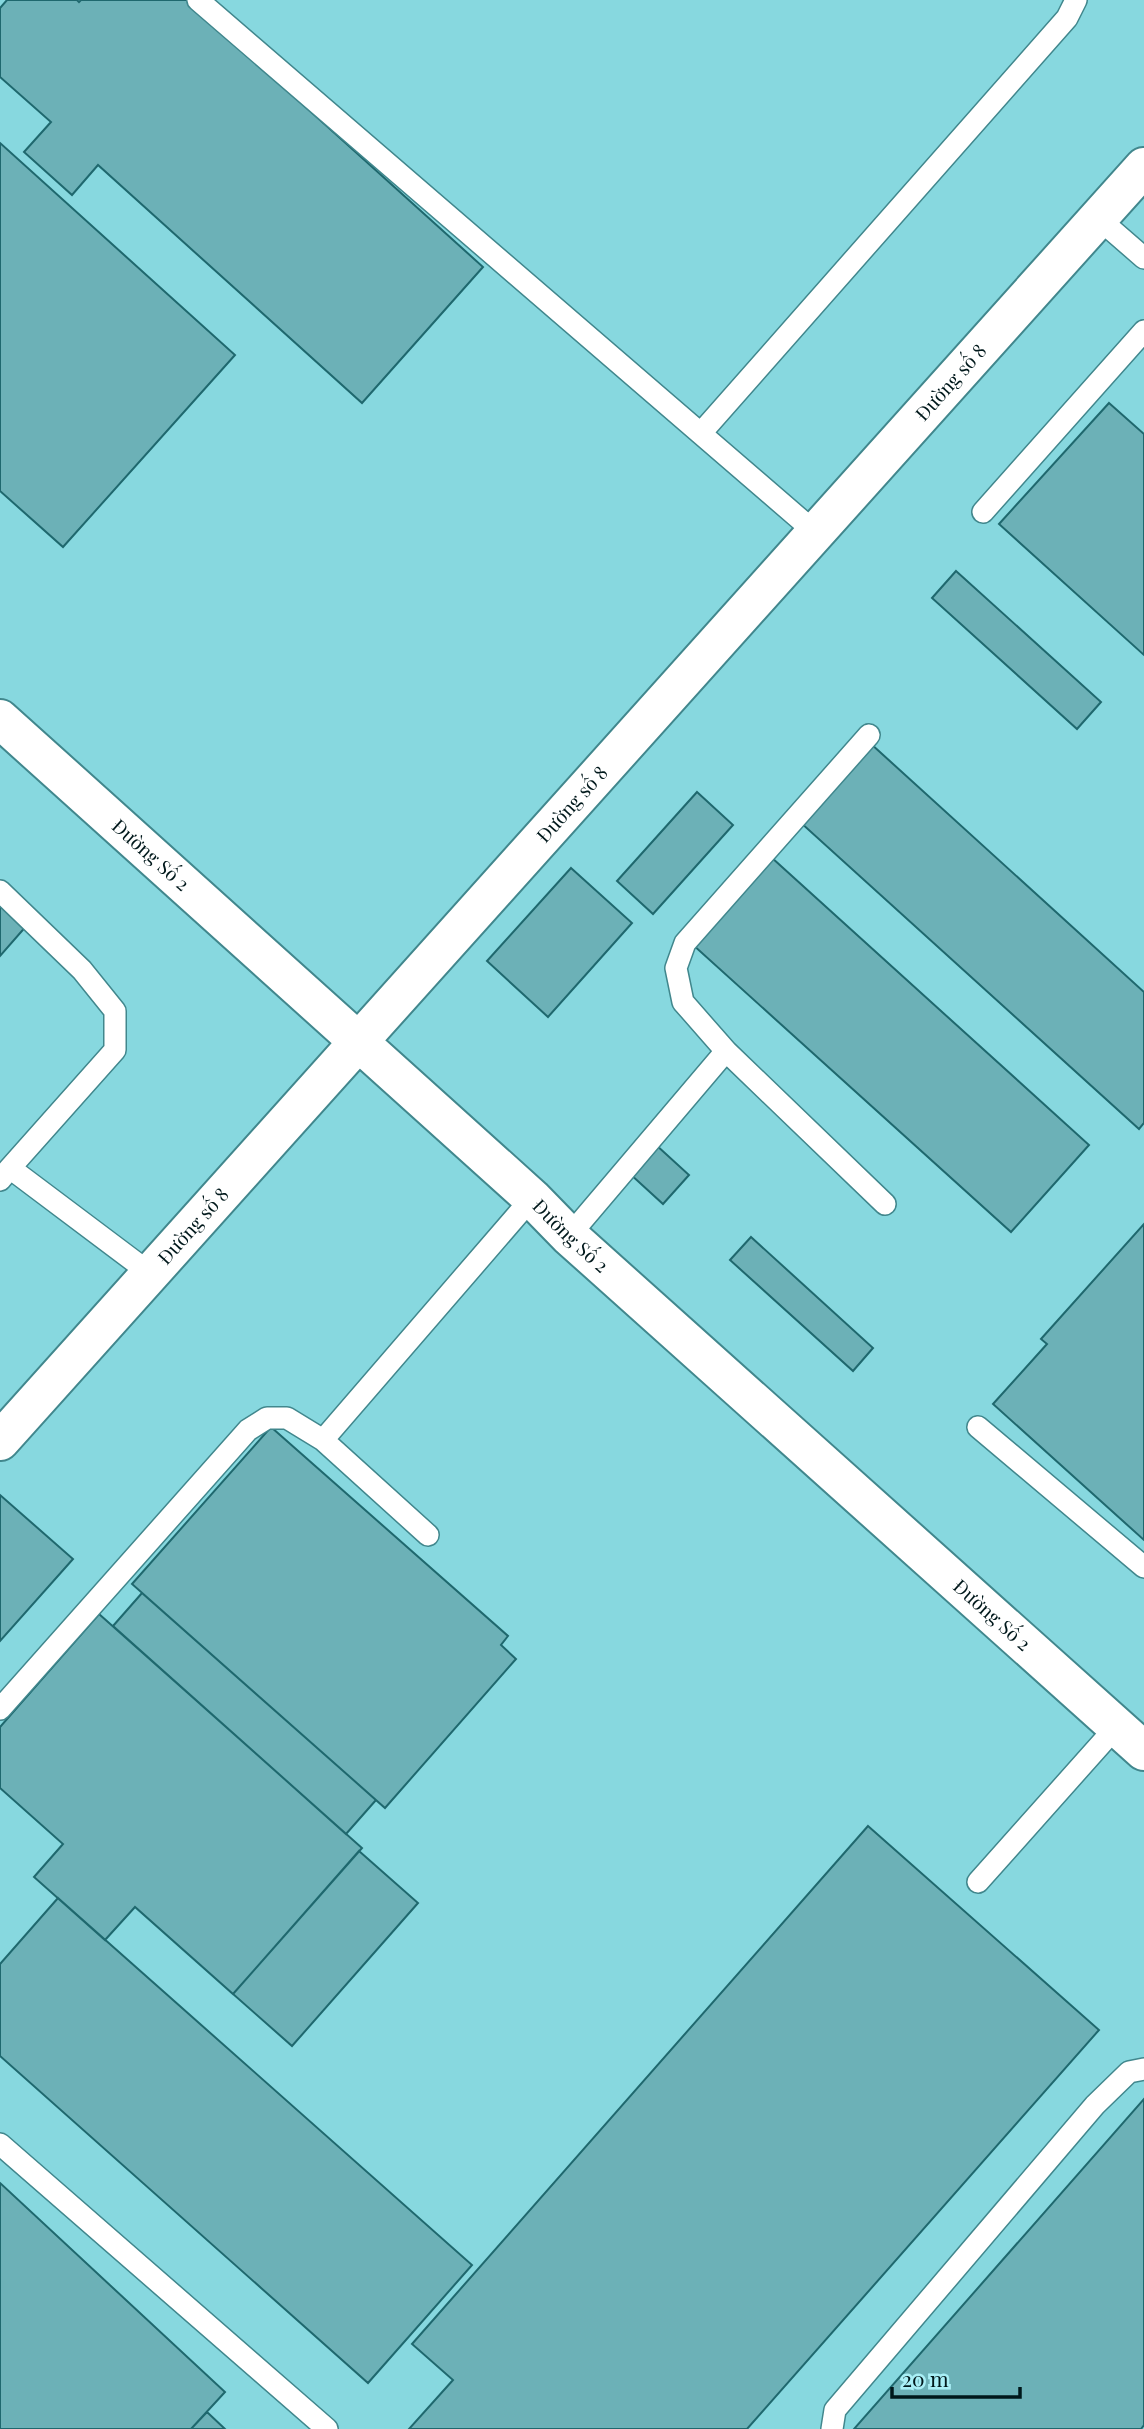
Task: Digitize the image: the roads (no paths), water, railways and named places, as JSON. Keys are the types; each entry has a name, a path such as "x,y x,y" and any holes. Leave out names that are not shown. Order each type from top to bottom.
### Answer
{"street":[{"name":"Đường số 8","path":"0,1441 1144,167"},
{"name":"Đường Số 2","path":"0,719 360,1041 532,1198 569,1236 1131,1739"}],"lane":[{"path":"198,0 816,534"},
{"path":"701,433 1058,29 1076,0"},
{"path":"1098,219 1144,258"},
{"path":"983,512 1144,331"},
{"path":"869,735 685,943 676,968 683,1002 726,1051 885,1204"},
{"path":"0,891 82,970 115,1011 115,1050 5,1174 151,1274"},
{"path":"569,1236 726,1051"},
{"path":"323,1440 532,1198"},
{"path":"0,1709 248,1430 267,1418 286,1418 323,1440 428,1535"},
{"path":"978,1427 1144,1567"},
{"path":"978,1882 1131,1739"},
{"path":"832,2429 835,2410 1095,2105 1129,2072 1144,2069"},
{"path":"0,2144 327,2429"}]}
